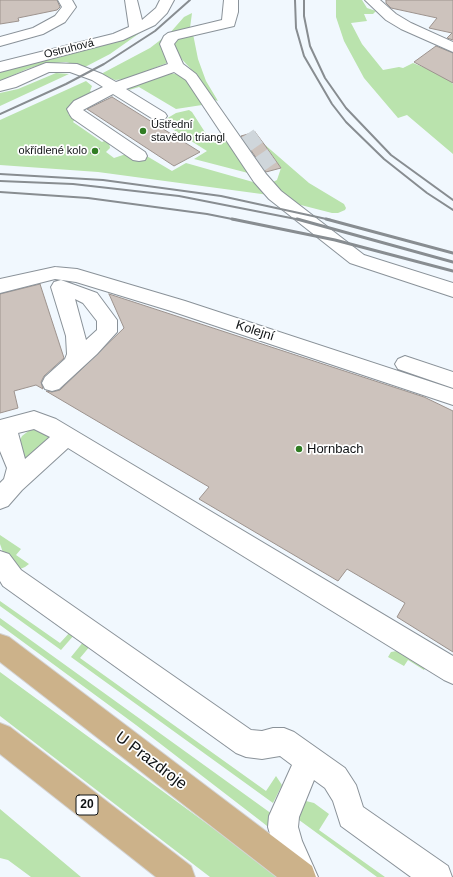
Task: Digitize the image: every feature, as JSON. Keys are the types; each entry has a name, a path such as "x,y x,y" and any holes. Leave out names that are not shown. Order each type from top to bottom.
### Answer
{"main road":[{"name":"U Prazdroje","path":"0,646 302,877"},
{"name":"20","path":"0,737 180,877"}],"street":[{"path":"0,42 38,30 60,19 69,7 65,0"},
{"name":"Ostruhová","path":"0,67 118,37 150,22 162,10 167,0"},
{"path":"231,0 229,23 181,34 169,39 167,44 176,66 191,77 266,174 275,194 358,259 453,290"},
{"path":"372,0 391,17 406,26 426,37 453,48"},
{"path":"131,2 137,29"},
{"name":"Ostruhová","path":"0,86 18,81 46,68 63,66 82,70 159,116"},
{"path":"139,156 118,150 76,112 77,106 114,88 176,66"},
{"name":"Kolejní","path":"0,286 56,274 77,276 95,290 231,323 453,397"},
{"path":"52,383 74,363 107,332 107,320 95,290 61,287 76,336 77,354 74,363"},
{"path":"285,324 453,380"},
{"path":"6,476 3,427 34,420 48,425 453,671"},
{"path":"6,476 66,436"},
{"path":"6,570 246,743 262,745 273,742 284,742 335,778 346,795 351,816 437,877"},
{"path":"302,877 288,845 283,827 284,816 309,760"}],"green space":[{"path":"336,0 362,0 367,8 376,11 373,14 364,14 367,21 351,23 362,44 383,70 399,67 403,68 413,63 433,71 453,71 453,154 407,115 398,118 364,78 344,41 336,17"},
{"path":"192,13 190,28 169,34 184,17"},
{"path":"144,30 110,54 85,67 66,62 43,64 27,69 0,81 0,69"},
{"path":"193,34 198,59 206,81 218,101 212,99 200,79 178,55 175,49 175,41 177,38"},
{"path":"163,38 169,60 167,63 126,79 115,80 101,74 150,48"},
{"path":"56,73 69,74 0,106 0,93 18,89"},
{"path":"169,73 182,75 190,83 202,105 176,109 139,87 129,90 130,87"},
{"path":"86,81 92,86 90,91 93,93 72,104 68,109 68,114 75,119 73,122 102,142 106,140 109,142 110,148 106,152 114,158 123,155 145,155 172,171 186,163 253,182 269,195 98,172 0,165 0,120"},
{"path":"189,110 192,112 210,140 224,137 248,173 194,159 207,151 161,122 176,113"},
{"path":"264,144 309,183 344,204 346,208 345,210 338,213 332,213 293,203 276,190 273,182 277,180 281,168"},
{"path":"31,429 36,429 51,439 25,459 20,440 22,436"},
{"path":"0,535 21,549 16,555 29,564 20,569 5,558 0,544"},
{"path":"0,601 60,643 71,631 75,634 61,650 0,606"},
{"path":"0,618 272,814 271,826 267,826 136,725 0,625"},
{"path":"84,641 91,645 80,658 266,791 276,776 282,785 273,803 71,657"},
{"path":"397,651 426,667 424,670 408,660 404,666 388,657 391,652"},
{"path":"0,672 279,877 210,877 0,716"},
{"path":"306,801 314,803 329,814 319,830 385,877 377,877 295,817"},
{"path":"0,809 81,877 31,877 8,860 0,858"}],"building":[{"path":"0,0 57,0 60,7 57,10 18,18 19,21 0,24"},
{"path":"386,0 453,0 453,40 447,38 452,33 429,28 437,18 391,8 386,3"},
{"path":"436,46 453,53 453,83 414,62"},
{"name":"Ústřední stavědlo triangl","path":"112,97 200,152 174,166 87,109"},
{"path":"255,132 281,168 266,172 241,136"},
{"path":"40,284 64,358 44,376 41,382 43,389 36,385 14,391 18,408 0,413 0,294"},
{"name":"Hornbach","path":"109,294 424,397 453,411 453,652 397,617 405,603 347,569 338,581 199,499 209,487 46,391 52,392 60,390 124,328"}],"tunnel":[{"path":"247,134 272,170"}],"railway":[{"path":"0,114 66,84 104,64 155,31 190,0"},
{"path":"295,0 296,28 304,56 332,104 346,122 384,159 427,193 453,210"},
{"path":"304,0 304,16 310,46 325,78 346,108 391,155 453,200"},
{"path":"91,153 99,149"},
{"path":"0,174 103,180 221,196 331,220"},
{"path":"0,181 73,184 179,196 300,220"},
{"path":"0,192 88,198 207,214 232,219"},
{"path":"232,219 237,220"},
{"path":"232,219 335,240 453,271"},
{"path":"326,219 453,253"},
{"path":"300,220 453,262"}],"place":[{"name":"Ústřední stavědlo triangl","path":"143,131"},
{"name":"okřídlené kolo","path":"95,151"},
{"name":"Hornbach","path":"299,449"}]}
